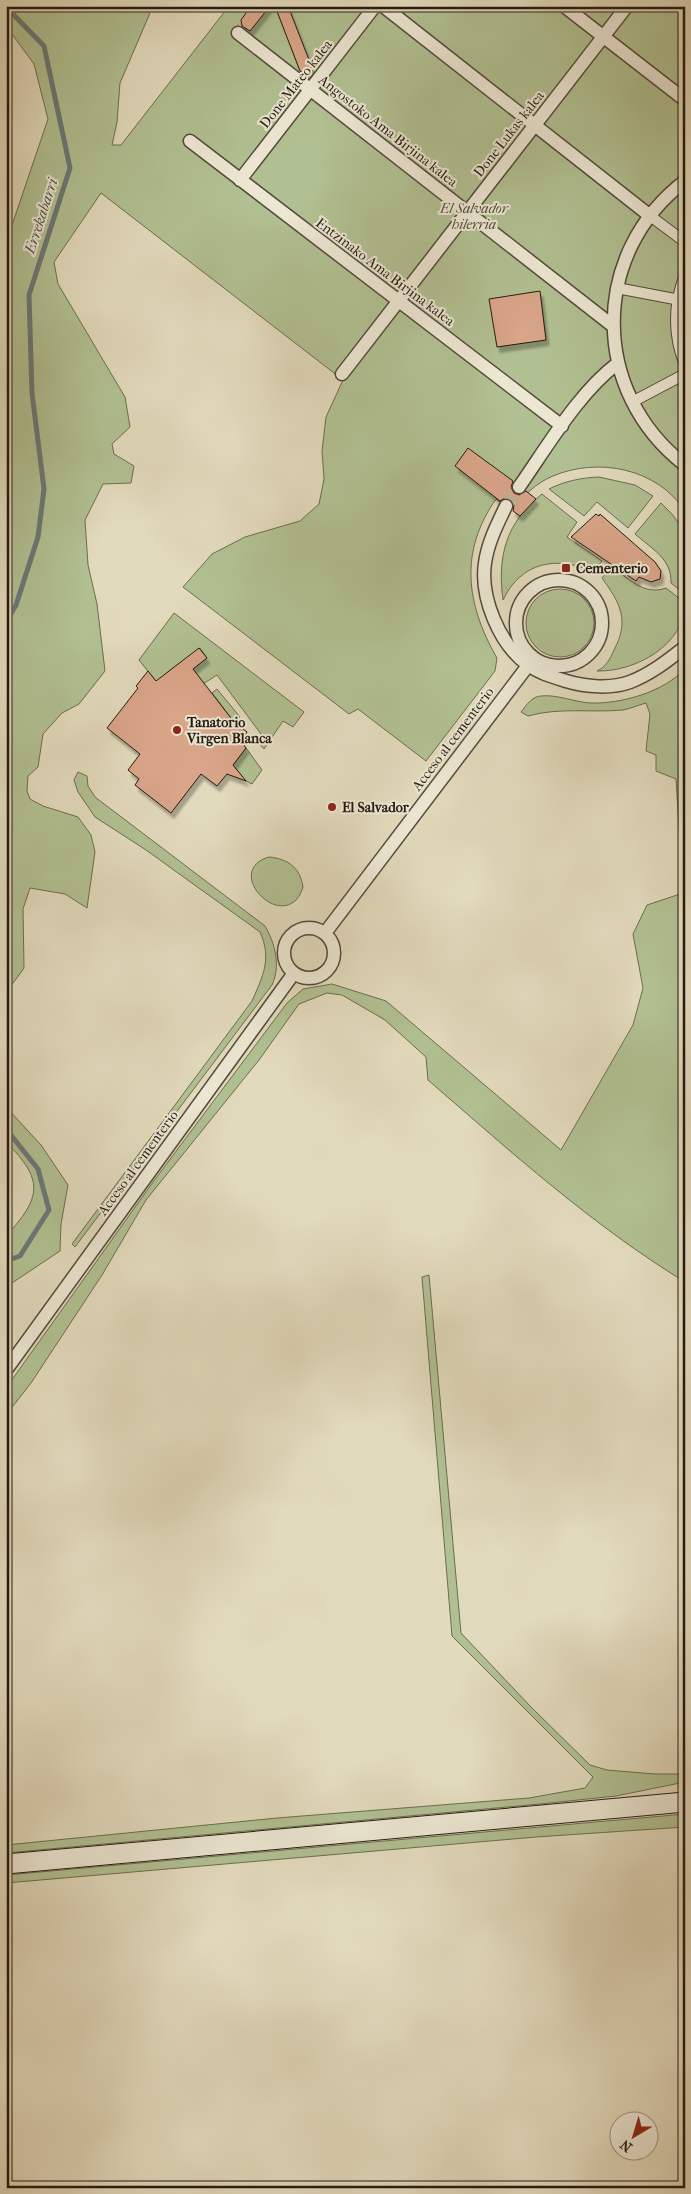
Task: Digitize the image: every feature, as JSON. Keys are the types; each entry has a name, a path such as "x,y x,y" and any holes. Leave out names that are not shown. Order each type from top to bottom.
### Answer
{"main road":[{"path":"6,1864 685,1802"}],"street":[{"name":"Done Mateo kalea","path":"240,180 375,6"},
{"path":"383,6 685,242"},
{"path":"564,6 685,100"},
{"name":"Done Lukas kalea","path":"342,374 627,6"},
{"name":"Angostoko Ama Birjina kalea","path":"238,34 613,326"},
{"name":"Entzinako Ama Birjina kalea","path":"190,141 562,426"},
{"path":"684,463 654,436 632,402 618,363 613,326 617,288 627,254 636,235 668,194 685,180"},
{"path":"685,275 676,337 685,365"},
{"path":"617,288 681,301"},
{"path":"520,487 562,426 602,374 618,363"},
{"path":"632,402 685,374"},
{"path":"506,506 492,533 488,548 485,565 485,589 492,613 502,634 515,654 531,662 563,667 580,662 593,652 601,636 602,619 597,603 586,589 571,581 554,580 538,585 524,596 516,611 515,628 520,644 531,662 546,676 597,687 629,683 654,671 685,647"},
{"name":"Acceso al cementerio","path":"325,933 531,662"},
{"path":"307,928 317,929 325,933 334,948 334,956 327,972 311,978 294,973 289,968 284,956 286,942 290,936 298,930 307,928"},
{"name":"Acceso al cementerio","path":"6,1370 294,973"}],"green space":[{"name":"El Salvador hilerria","path":"6,6 153,6 120,83 117,122 112,145 121,145 229,6 685,6 685,511 673,496 659,485 643,476 607,467 570,470 553,476 530,490 511,510 496,499 484,519 476,539 472,558 471,578 473,598 479,618 497,658 495,671 426,761 358,709 349,714 183,587 212,554 245,537 300,521 319,504 324,479 322,451 326,417 343,380 101,193 54,262 58,284 125,397 130,427 112,444 114,454 134,466 131,483 103,484 85,520 88,565 97,604 105,671 79,704 62,713 43,734 38,767 28,776 27,791 30,799 43,806 78,817 91,835 95,852 87,908 65,894 30,888 23,909 24,968 6,993 6,243 48,119 34,64 6,26"},
{"path":"599,477 635,485 653,496 628,528 597,502 584,516 549,489 573,480"},
{"path":"542,494 577,522 567,537 602,561 593,572 566,564 553,563 541,565 520,577 503,600 502,569 507,541 520,516"},
{"path":"661,503 685,532 685,594 671,583 668,567 660,555 635,534"},
{"path":"611,566 643,588 658,590 666,588 685,603 683,618 677,631 655,653 627,667 597,671 609,660 621,630 621,612 614,596 602,578"},
{"path":"560,589 573,592 584,599 591,610 594,623 591,636 584,647 573,654 560,657 547,654 536,647 529,636 526,623 529,610 536,599 547,592"},
{"path":"174,613 304,712 293,727 283,721 264,749 257,741 261,734 217,675 203,684 193,669 207,658 200,648 164,675 170,699 139,660"},
{"path":"685,669 685,1282 584,1212 428,1080 426,1057 385,1020 342,995 327,993 299,1004 259,1060 146,1200 102,1275 31,1383 6,1415 6,1388 153,1182 287,1003 303,989 332,984 386,1001 561,1150 633,1025 643,988 633,934 647,905 683,893 676,779 656,771 656,755 646,751 650,714 646,703 628,709 611,711 564,711 528,716 521,712 532,699 538,696 552,696 590,703 628,699 654,690 676,677"},
{"path":"217,689 240,717 234,722 212,693"},
{"path":"246,748 262,770 252,784 244,780 233,765"},
{"path":"78,772 87,776 88,786 95,797 265,926 272,940 276,955 276,970 272,985 75,1247 72,1244 252,1001 263,975 266,959 264,942 260,932 146,850 95,817 78,792 74,780"},
{"path":"269,857 288,862 299,875 303,887 294,902 282,906 273,904 263,898 256,890 252,881 252,871 257,863"},
{"path":"6,1107 41,1145 68,1185 61,1224 60,1251 6,1287 6,1236 27,1210 34,1189 27,1167 6,1142"},
{"path":"429,1275 461,1633 531,1707 590,1765 607,1770 655,1774 685,1774 685,1782 616,1796 540,1804 6,1853 6,1845 277,1818 529,1798 585,1788 593,1777 452,1636 422,1277"},
{"path":"685,1814 685,1827 536,1837 6,1883 6,1875"}],"building":[{"path":"251,6 270,6 250,31 242,26 241,20"},
{"path":"275,6 288,6 313,70 306,75 300,71"},
{"path":"540,291 546,340 497,347 489,299"},
{"path":"468,448 513,481 511,487 514,493 519,495 526,491 536,499 520,516 513,511 514,505 510,499 505,498 500,501 455,466"},
{"path":"596,514 599,516 600,514 655,562 661,571 660,579 651,582 639,577 636,581 571,537"},
{"name":"Tanatorio Virgen Blanca","path":"199,648 207,658 193,669 234,722 247,732 241,741 246,748 233,765 246,781 227,774 217,786 201,774 171,813 135,785 139,779 128,770 140,754 107,728 138,688 136,686 148,671 156,681"}],"waterway":[{"name":"Errekabarri","path":"6,7 44,46 70,168 29,295 32,393 44,489 38,537 16,605 6,622"},
{"name":"Errekabarri","path":"6,803 10,823 6,960"},
{"name":"Errekabarri","path":"6,1129 38,1169 49,1210 20,1256 6,1261"}],"tunnel":[{"path":"506,506 519,487"}],"place":[{"name":"Cementerio","path":"566,568"},
{"name":"Tanatorio Virgen Blanca","path":"177,730"},
{"name":"El Salvador","path":"332,807"}]}
